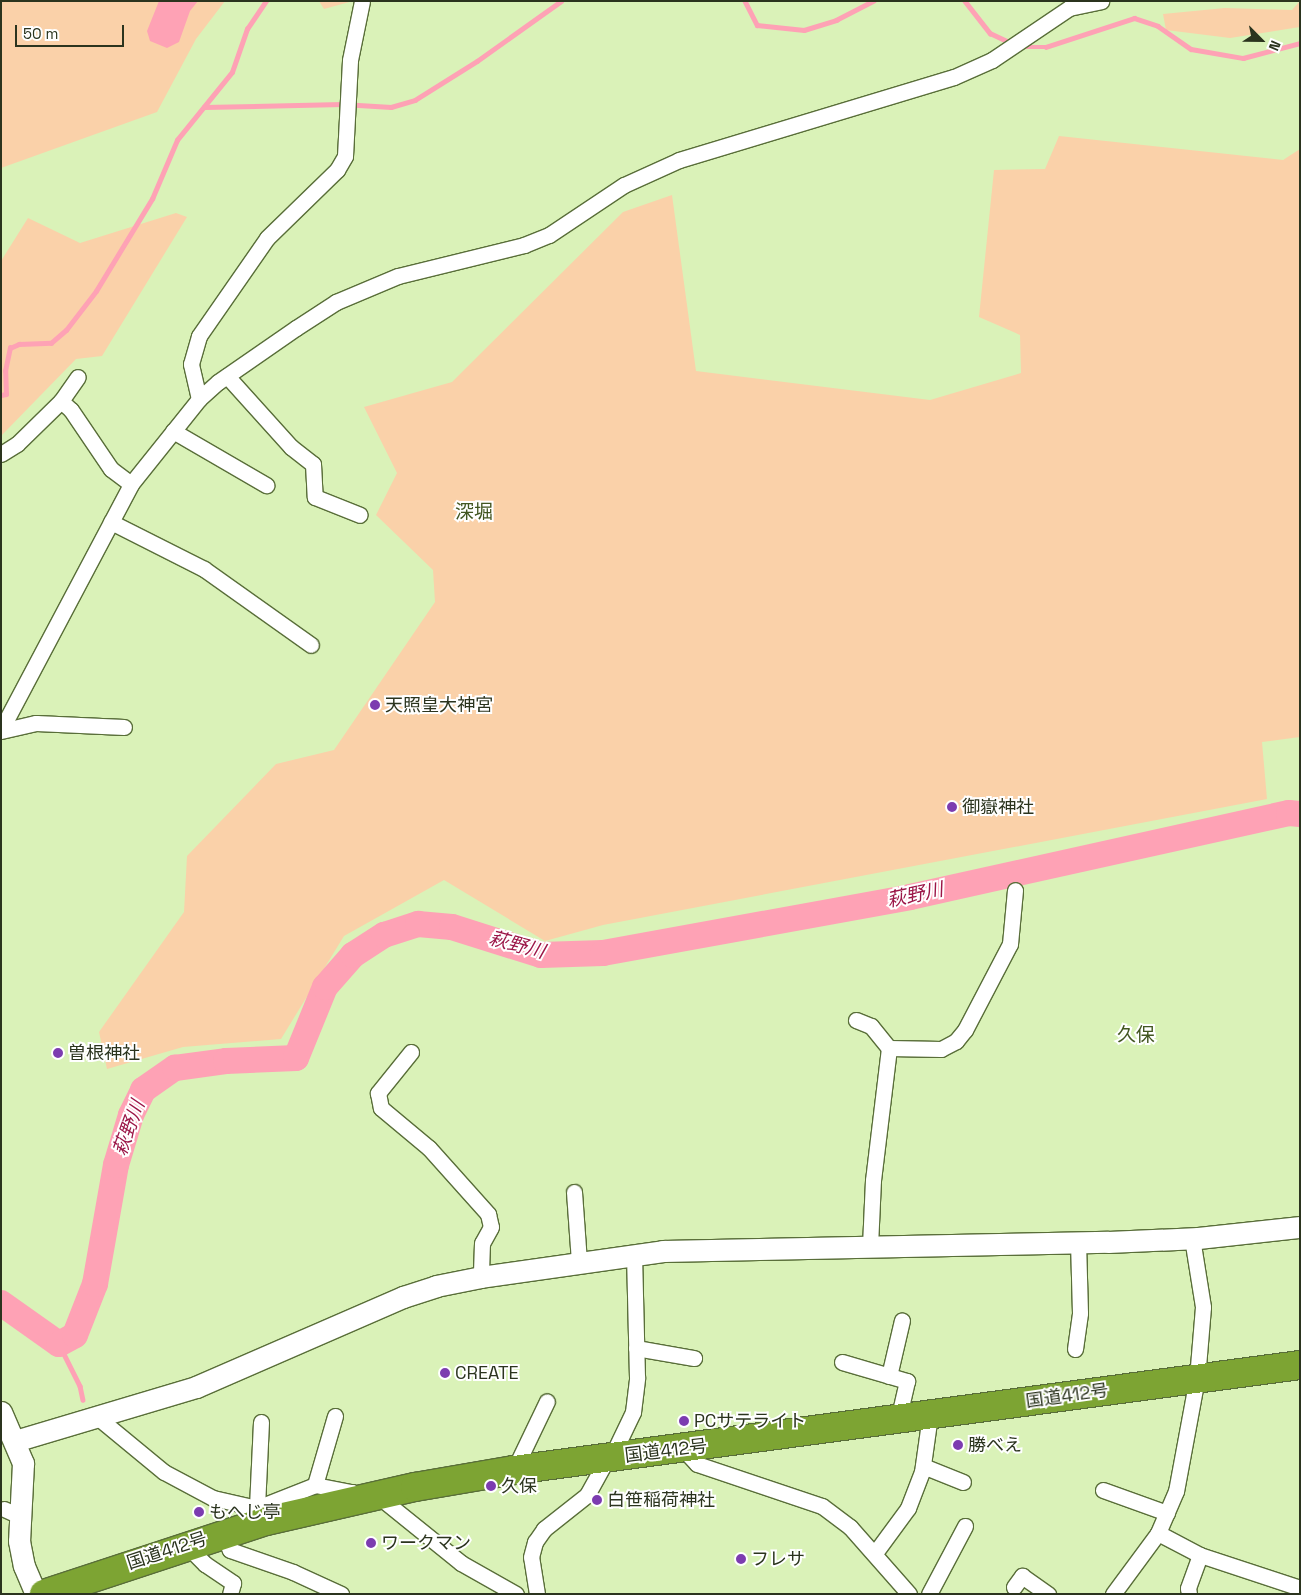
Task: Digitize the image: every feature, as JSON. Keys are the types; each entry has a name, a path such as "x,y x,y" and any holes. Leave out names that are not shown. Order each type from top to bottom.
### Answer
{"highway":[{"name":"国道412号","path":"44,1594 223,1533 261,1514 367,1498 514,1470 684,1450 1300,1365"}],"street":[{"path":"199,399 191,364 200,336 267,238 337,170 345,156 350,60 362,1"},
{"path":"1,731 131,484 199,399 227,376 336,302 398,276 529,242 569,224 624,185 679,160 954,77 1004,50 1069,8 1101,1"},
{"path":"227,376 291,448 312,464 315,497 360,515"},
{"path":"1,454 17,444 61,401 78,377"},
{"path":"61,401 71,410 111,469 131,484"},
{"path":"173,431 266,485"},
{"path":"111,522 204,569 310,645"},
{"path":"1,731 36,723 124,727"},
{"path":"889,1048 941,1049 961,1036 1010,944 1015,890"},
{"path":"856,1020 871,1026 889,1048 873,1180 870,1247"},
{"path":"411,1052 378,1093 381,1108 429,1148 488,1214 491,1227 482,1243 481,1277"},
{"path":"574,1192 579,1262"},
{"path":"8,1444 196,1387 403,1297 436,1286 481,1277 634,1253 1192,1238 1300,1227"},
{"path":"1113,1594 1158,1533 1176,1491 1197,1378 1203,1307 1192,1238"},
{"path":"1074,1348 1085,1313 1078,1242"},
{"path":"537,1594 531,1557 535,1542 544,1529 587,1495 606,1461 611,1458 632,1412 637,1377 634,1253"},
{"path":"889,1376 904,1327"},
{"path":"636,1348 694,1358"},
{"path":"842,1362 907,1381 898,1420"},
{"path":"514,1470 547,1401"},
{"path":"1,1412 8,1444 25,1479 12,1512 24,1566 36,1594"},
{"path":"96,1416 164,1472 213,1498 261,1514 315,1485 352,1492 367,1498 461,1563 516,1594"},
{"path":"315,1485 335,1416"},
{"path":"875,1553 908,1508 923,1466 930,1416"},
{"path":"260,1422 261,1514"},
{"path":"684,1450 697,1464 822,1506 850,1527 875,1553 909,1594"},
{"path":"923,1466 963,1482"},
{"path":"1103,1490 1167,1513"},
{"path":"223,1533 230,1550 294,1572 341,1594"},
{"path":"1158,1533 1200,1555 1300,1588"},
{"path":"930,1594 963,1535"},
{"path":"186,1545 205,1564 233,1583 230,1594"},
{"path":"1189,1594 1188,1588 1200,1555"},
{"path":"1021,1576 1048,1594"}],"shaded area":[{"path":"1,1 225,1 196,39 157,112 1,168"},
{"path":"159,1 198,1 190,11 179,42 167,48 150,41 147,31"},
{"path":"319,1 353,1 324,9"},
{"path":"1300,1 1300,27 1230,38 1166,30 1163,14 1225,8 1292,10"},
{"path":"1059,136 1283,160 1300,149 1300,737 1262,742 1267,799 603,925 545,941 444,880 344,936 281,1039 183,1047 107,1069 99,1032 184,912 187,856 276,764 334,750 435,602 433,570 376,515 397,473 364,407 452,382 623,212 672,195 696,371 930,400 1021,373 1020,335 979,317 994,170 1045,169"},
{"path":"176,213 187,217 102,356 76,359 1,436 1,261 28,218 80,243"}],"waterway":[{"path":"1,395 6,394 5,371 10,348 19,344 51,343 66,330 96,291 152,199 177,140 232,72 247,29 266,1"},
{"path":"204,107 342,104 391,107 415,100 477,61 561,1"},
{"path":"745,1 757,25 804,30 836,20 873,1"},
{"path":"965,1 990,33 1011,43"},
{"path":"1018,47 1046,47 1134,18 1158,26 1191,49 1243,58 1300,43"},
{"name":"萩野川","path":"1,1303 59,1344 75,1335 95,1284 116,1165 131,1115 143,1090 175,1068 226,1061 296,1058 325,987 353,955 384,935 418,924 452,927 541,955 603,953 910,897 1289,813 1300,814"},
{"path":"59,1344 80,1386 83,1400"}],"place":[{"name":"天照皇大神宮","path":"375,705"},
{"name":"御嶽神社","path":"952,807"},
{"name":"曽根神社","path":"58,1053"},
{"name":"CREATE","path":"445,1373"},
{"name":"PCサテライト","path":"684,1421"},
{"name":"勝べえ","path":"958,1445"},
{"name":"久保","path":"491,1486"},
{"name":"白笹稲荷神社","path":"597,1500"},
{"name":"もへじ亭","path":"199,1512"},
{"name":"ワークマン","path":"371,1543"},
{"name":"フレサ","path":"741,1559"}],"district":[{"name":"深堀","path":"474,512"},
{"name":"久保","path":"1136,1035"}]}
